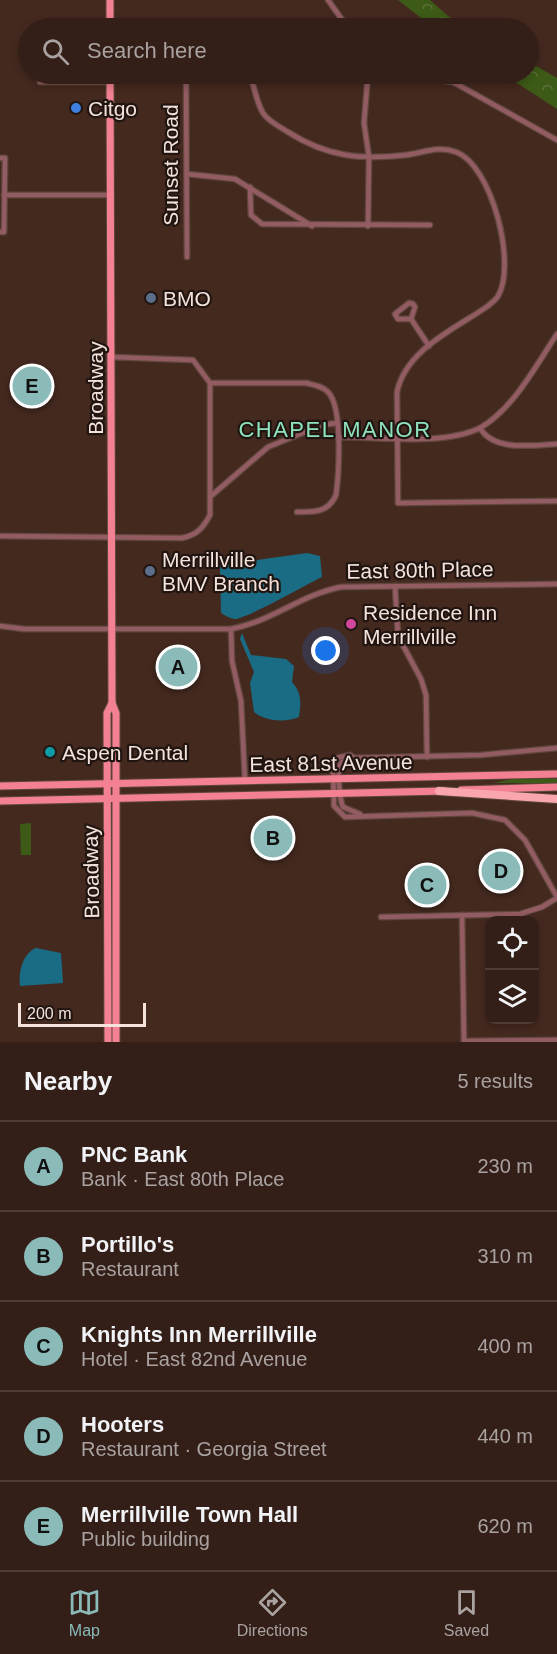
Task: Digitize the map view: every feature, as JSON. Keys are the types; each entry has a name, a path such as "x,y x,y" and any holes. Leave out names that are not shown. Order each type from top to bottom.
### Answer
{"highway":[{"path":"439,791 557,799"},
{"path":"516,797 557,794"}],"main road":[{"path":"110,0 110,18"},
{"name":"Broadway","path":"110,84 112,703 116,713 116,1042"},
{"name":"Broadway","path":"108,1042 106,784 107,713 112,703"},
{"name":"East 81st Avenue","path":"0,786 557,774"},
{"name":"East 81st Avenue","path":"0,801 557,787"}],"street":[{"path":"328,0 341,18"},
{"name":"Sunset Road","path":"186,84 187,257"},
{"path":"254,84 264,113 278,126 326,152 369,157 407,155 438,149 454,151 468,160 495,203 499,216 503,276 499,295 488,306 411,360 400,379 397,437 398,503 557,501"},
{"path":"367,84 364,123 369,157 369,226"},
{"path":"457,84 557,140"},
{"path":"2,232 3,158"},
{"path":"187,174 228,178 250,187 312,226"},
{"path":"250,187 251,215 254,220 262,224 430,225"},
{"path":"4,195 111,195"},
{"path":"409,303 413,304 415,307 411,319 398,319 395,314 409,303"},
{"path":"411,319 429,346"},
{"path":"338,437 454,438 480,428 492,421 509,403 557,334"},
{"path":"0,536 182,538 194,536 205,526 210,515 211,496 210,383 193,360 111,357"},
{"path":"210,383 306,383 319,386 329,393 336,406 338,486 333,502 322,511 297,512"},
{"path":"211,496 268,447 322,425 337,423"},
{"path":"480,428 494,441 510,445 557,444"},
{"name":"East 80th Place","path":"0,626 231,629 267,619 299,601 329,589 346,586 557,584"},
{"path":"395,586 398,636 421,679 426,695 427,757"},
{"path":"231,629 232,661 241,701 245,782"},
{"path":"381,917 520,914 542,907 557,898 525,840 505,820 472,813 360,814 348,817 339,813 334,806 340,764 354,758 427,757 557,748"},
{"path":"462,915 464,1042 557,1040"}],"green space":[{"path":"398,0 430,0 452,18 421,18"},
{"path":"539,68 557,78 557,109 518,84 539,84"},
{"path":"522,777 557,779 557,783 493,783"},
{"path":"31,823 31,855 21,855 20,824"}],"water":[{"path":"307,553 320,556 322,577 240,618 234,619 221,613 220,568 224,559 250,557 257,560"},
{"path":"242,633 251,655 286,659 294,666 292,682 300,698 299,717 275,720 254,712 250,683 254,672 240,639"},
{"path":"36,948 61,953 63,983 20,986 22,964 31,950"}],"place":[{"name":"Citgo","path":"76,108"},
{"name":"BMO","path":"151,298"},
{"name":"Merrillville Town Hall","path":"32,386"},
{"name":"Merrillville BMV Branch","path":"150,571"},
{"name":"Residence Inn Merrillville","path":"351,624"},
{"name":"PNC Bank","path":"178,667"},
{"name":"Aspen Dental","path":"50,752"},
{"name":"Portillo's","path":"273,838"},
{"name":"Hooters","path":"501,871"},
{"name":"Knights Inn Merrillville","path":"427,885"}],"district":[{"name":"CHAPEL MANOR","path":"335,429"}]}
